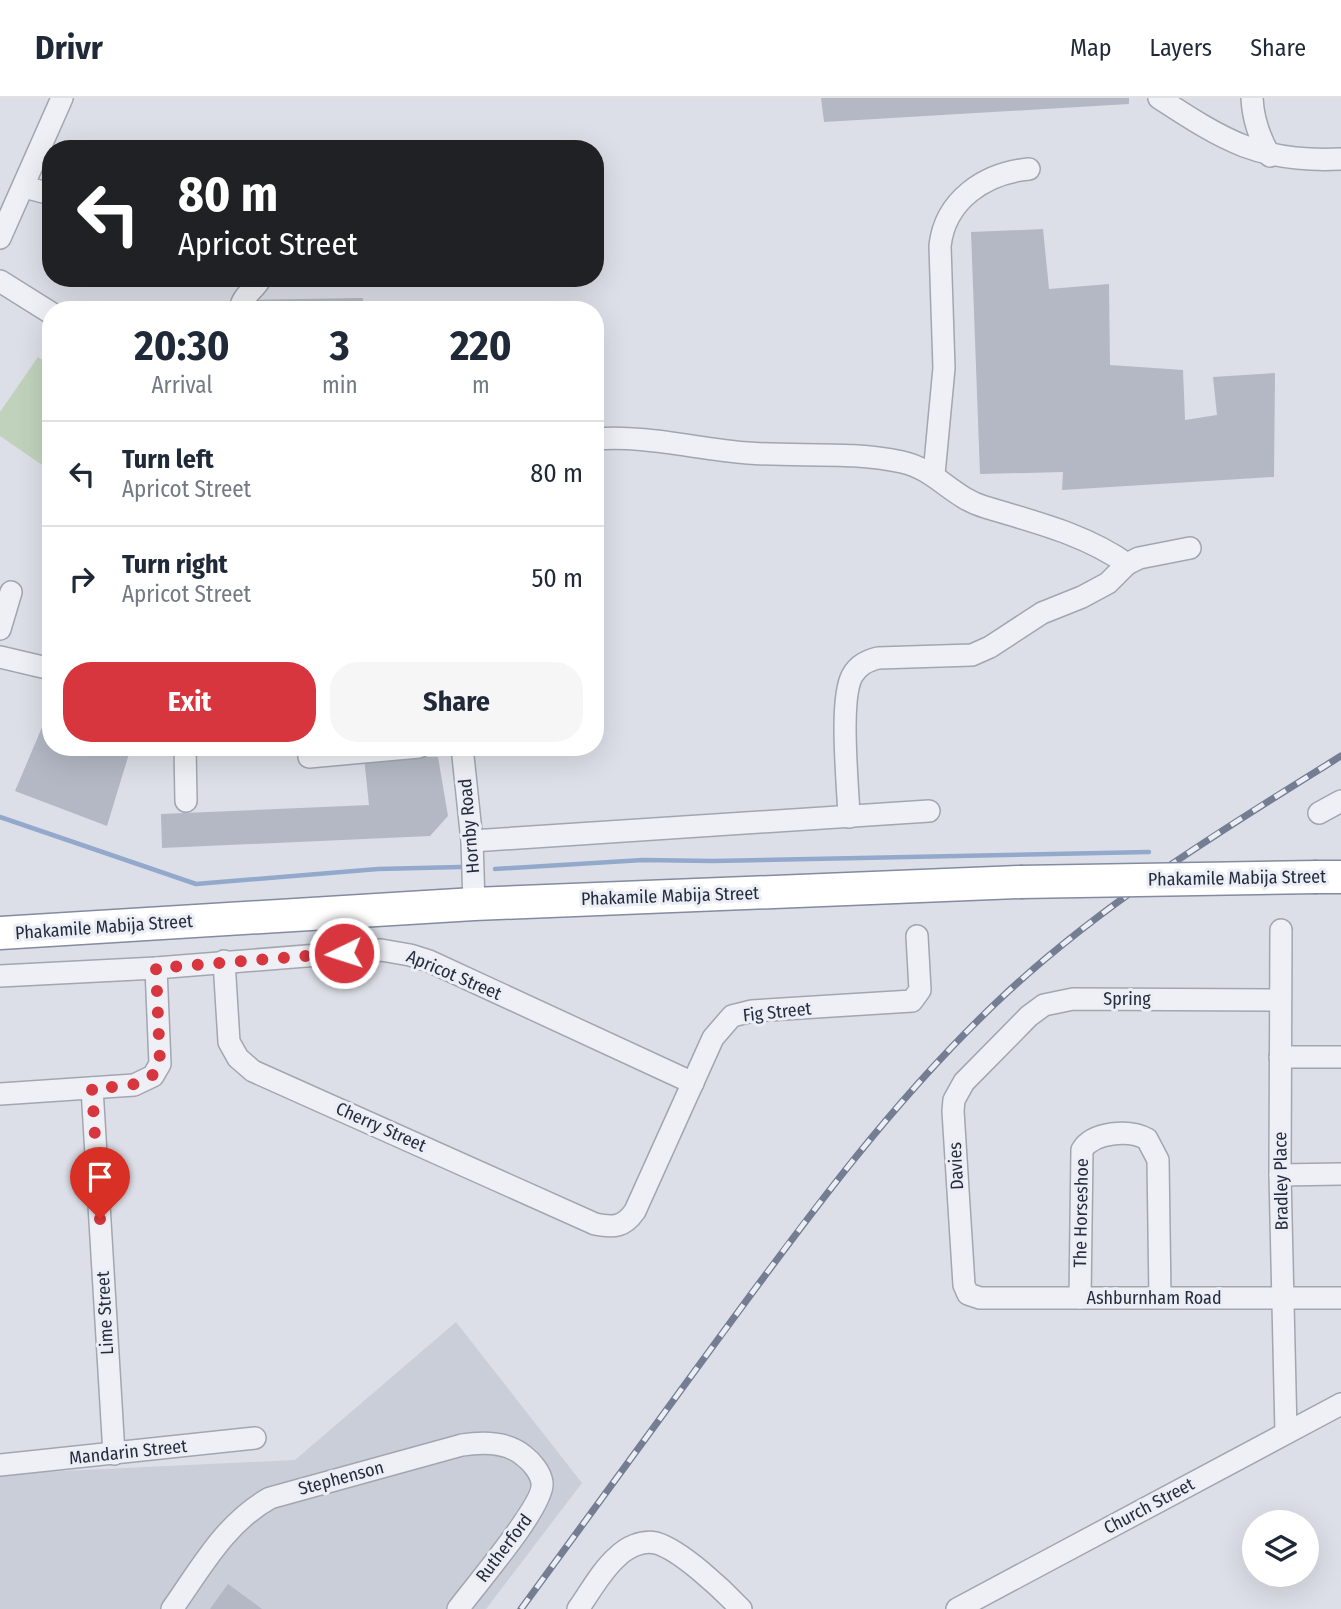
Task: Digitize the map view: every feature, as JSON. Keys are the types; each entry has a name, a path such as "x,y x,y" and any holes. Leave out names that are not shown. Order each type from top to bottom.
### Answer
{"highway":[{"name":"Phakamile Mabija Street","path":"0,933 474,904 1020,882 1329,877"}],"street":[{"path":"44,140 62,98"},
{"path":"1159,98 1224,139 1270,156 1341,159"},
{"path":"1252,98 1253,117 1260,140 1270,156"},
{"path":"0,238 42,145"},
{"path":"934,474 944,368 940,246 942,226 967,194 979,185 996,174 1029,169"},
{"path":"24,187 42,192"},
{"path":"0,281 42,307"},
{"path":"242,301 256,287"},
{"path":"604,439 639,438 746,453 902,462 934,474 960,496 982,507 1048,525 1104,550 1127,564"},
{"path":"849,817 846,706 850,679 867,661 878,658 972,655 990,647 1042,613 1108,583 1127,564 1157,553 1190,548"},
{"path":"0,629 11,592"},
{"path":"0,657 42,667"},
{"path":"185,756 186,802"},
{"path":"309,757 320,756"},
{"name":"Hornby Road","path":"463,756 472,841 474,904"},
{"path":"1319,813 1341,801"},
{"path":"472,841 929,811"},
{"path":"341,912 344,953"},
{"name":"Bradley Place","path":"1281,930 1280,1175 1286,1432"},
{"name":"Fig Street","path":"619,1226 629,1220 635,1211 713,1038 732,1016 752,1011 912,1001 920,990 917,936"},
{"name":"Apricot Street","path":"0,976 156,968 380,950 411,954 693,1083"},
{"name":"Cherry Street","path":"224,961 229,1042 238,1058 253,1071 596,1224 619,1226"},
{"path":"0,1094 143,1082 158,1070 160,1064 156,968"},
{"name":"Spring","path":"992,1051 1030,1016 1052,1002 1073,999 1280,1000"},
{"name":"Davies","path":"968,1294 963,1276 954,1100 964,1082 992,1051"},
{"path":"1280,1057 1341,1057"},
{"name":"Lime Street","path":"92,1088 114,1454"},
{"name":"The Horseshoe","path":"1080,1298 1082,1150 1086,1143 1102,1136 1132,1134 1147,1139 1158,1160 1160,1297"},
{"path":"1280,1175 1341,1174"},
{"name":"Ashburnham Road","path":"968,1294 981,1298 1341,1298"},
{"name":"Church Street","path":"957,1609 1341,1404"},
{"name":"Mandarin Street","path":"0,1465 255,1438"},
{"name":"Stephenson","path":"172,1609 225,1535 250,1510 270,1498 478,1442 518,1451 537,1470 542,1483"},
{"name":"Rutherford","path":"458,1609 530,1514 541,1493 542,1483"},
{"path":"578,1609 615,1558 635,1544 645,1543 656,1544 692,1565 741,1609"}],"shaded area":[{"path":"456,1322 582,1483 486,1609 0,1609 0,1474 295,1460"}],"green space":[{"path":"38,357 42,360 42,465 0,436 0,412"}],"building":[{"path":"821,98 1129,98 1129,104 824,122"},
{"path":"1043,229 1049,289 1109,284 1110,365 1183,370 1185,420 1217,415 1213,377 1275,373 1274,477 1062,490 1063,472 980,474 971,232"},
{"path":"363,298 363,301 245,300"},
{"path":"42,727 42,756 128,756 107,826 15,791"},
{"path":"364,757 438,757 448,816 430,836 162,848 161,814 369,805"},
{"path":"228,1584 262,1609 210,1609"}],"waterway":[{"path":"0,817 196,884 378,869 460,867"},
{"path":"495,869 643,860 713,861 1149,852"}],"railway":[{"path":"521,1609 816,1208 885,1121 959,1039 999,1000 1079,931 1164,869 1341,756"}],"route":[{"path":"100,1219 92,1088 134,1085 153,1076 158,1070 160,1064 156,968 344,953"}]}
